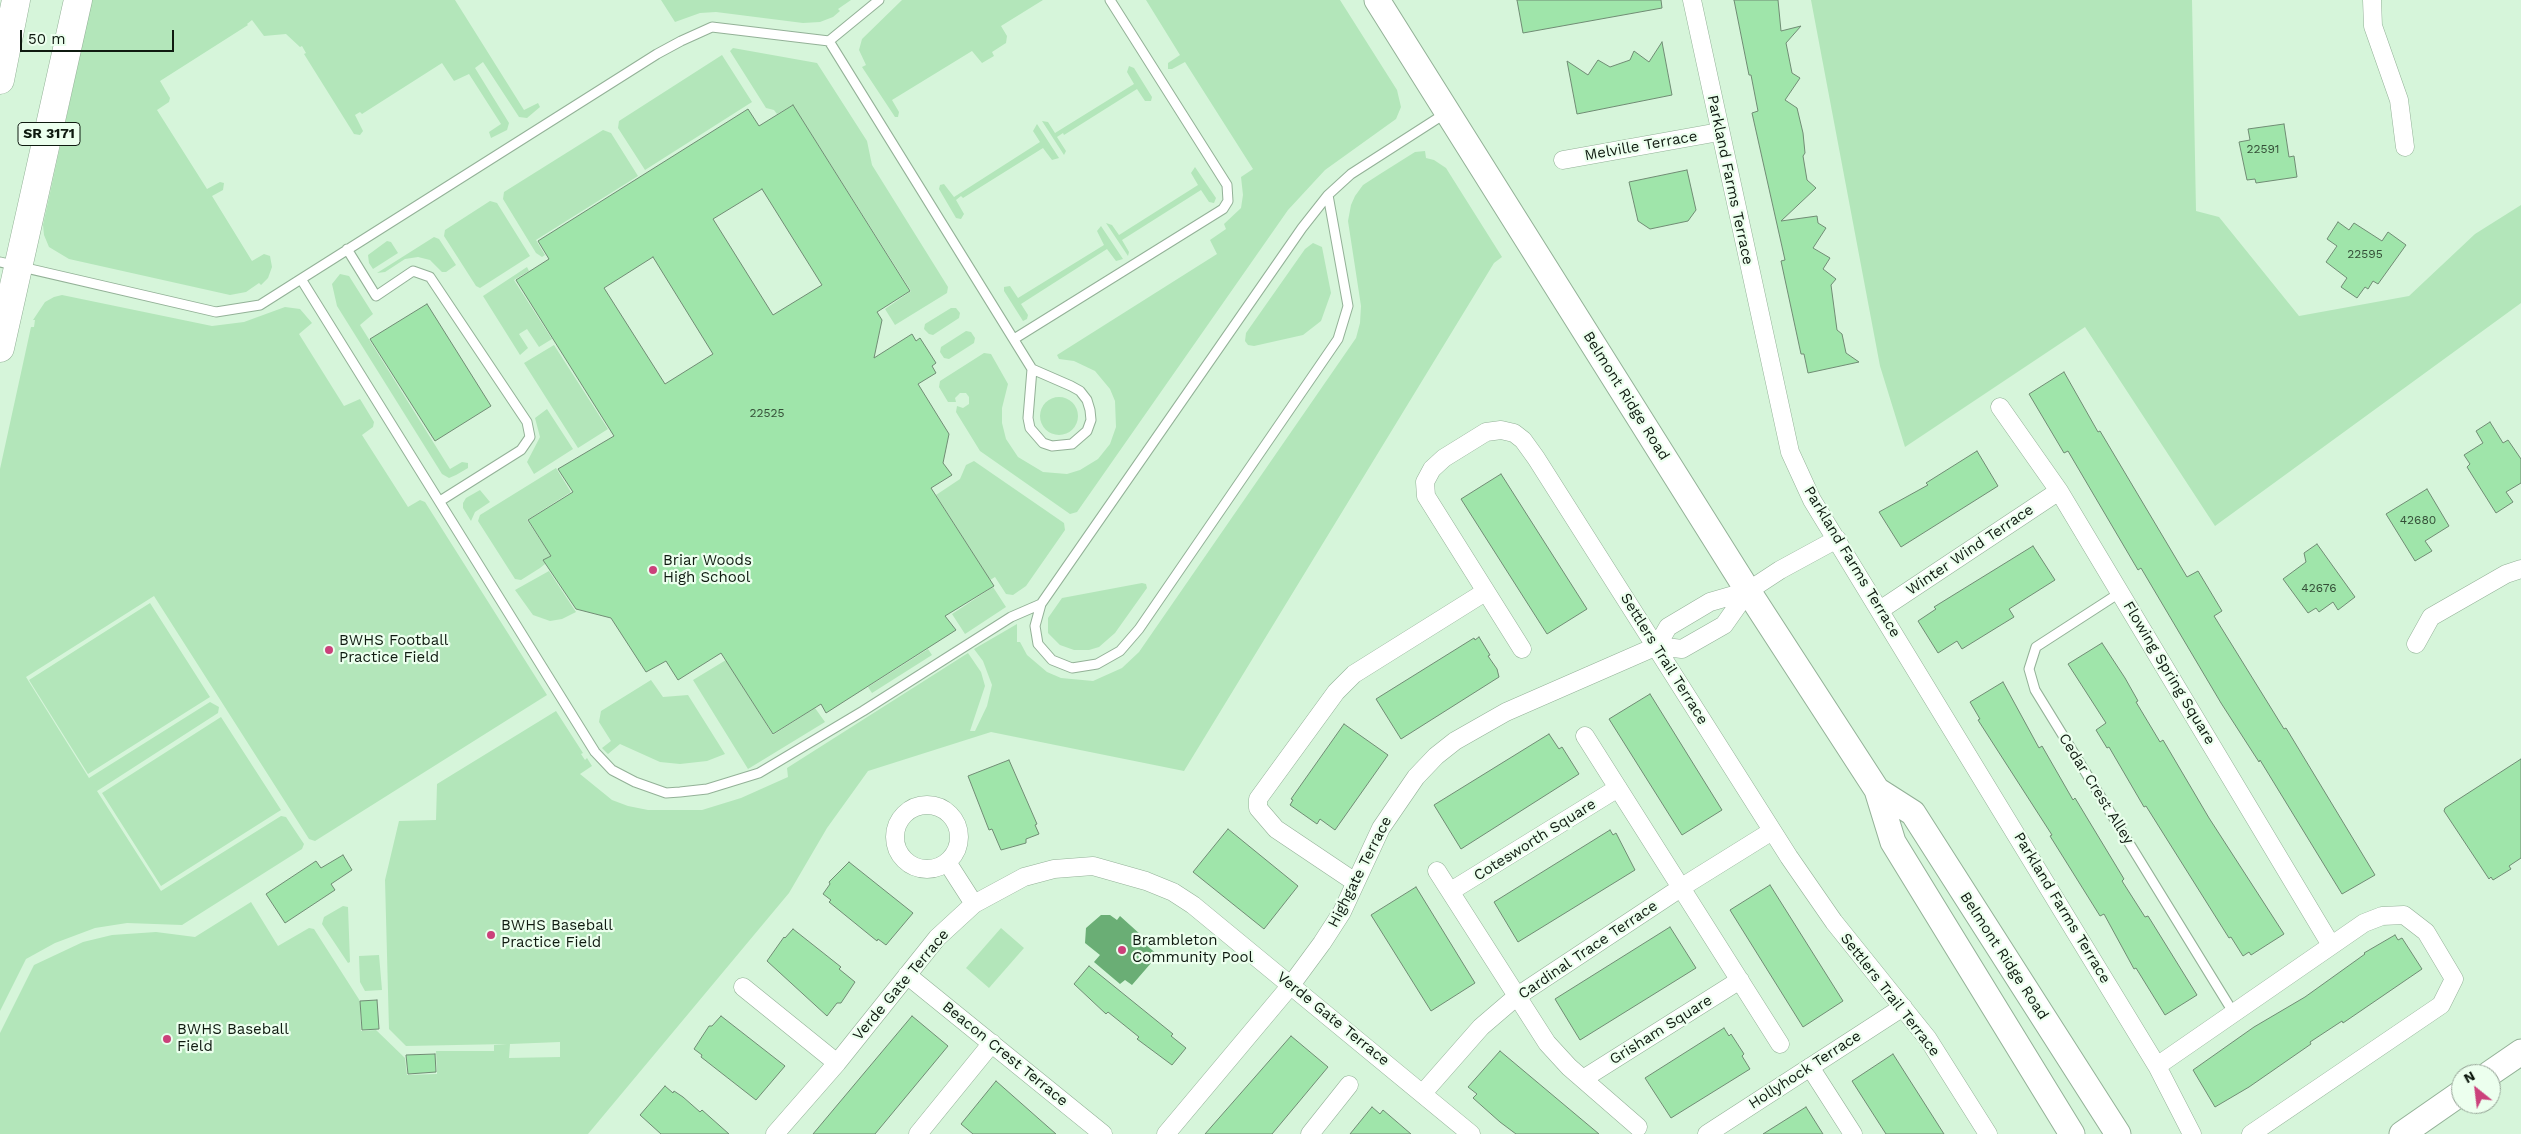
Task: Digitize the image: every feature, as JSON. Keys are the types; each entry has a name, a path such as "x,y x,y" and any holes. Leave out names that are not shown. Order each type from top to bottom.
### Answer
{"main road":[{"path":"0,80 16,0"},
{"name":"SR 3171","path":"0,348 9,265 78,0"},
{"name":"Belmont Ridge Road","path":"1377,0 1748,591 1877,790 1893,842 2072,1134"},
{"name":"Belmont Ridge Road","path":"1877,790 1912,813 2118,1134"},
{"path":"2501,1066 2521,1052"},
{"path":"2402,1134 2451,1100"}],"street":[{"name":"Parkland Farms Terrace","path":"1692,0 1719,132 1790,452 1812,500 1838,539 2157,1066 2192,1134"},
{"path":"2372,0 2373,26 2399,100 2406,147"},
{"name":"Melville Terrace","path":"1563,160 1719,132"},
{"name":"Flowing Spring Square","path":"2000,407 2059,491 2331,945"},
{"name":"Settlers Trail Terrace","path":"1522,649 1426,496 1425,482 1432,469 1464,444 1486,432 1501,430 1514,433 1523,440 1657,646 1772,831 1834,922 1928,1039 1988,1134"},
{"name":"Winter Wind Terrace","path":"1880,610 2059,491"},
{"path":"1748,591 1724,625 1682,649 1657,646 1668,627 1676,622 1710,602 1748,591 1780,570 1838,539"},
{"path":"2416,644 2431,617 2506,574 2521,569"},
{"path":"1355,882 1276,829 1258,808 1258,799 1336,692 1354,674 1485,592"},
{"name":"Highgate Terrace","path":"1166,1134 1291,985 1333,928 1370,846 1396,803 1416,777 1436,756 1455,741 1506,712 1657,646"},
{"path":"1586,736 1780,1044"},
{"name":"Cotesworth Square","path":"1451,891 1618,788"},
{"name":"Cardinal Trace Terrace","path":"1423,1093 1481,1027 1516,998 1682,887 1772,831"},
{"path":"947,862 974,904"},
{"name":"Verde Gate Terrace","path":"775,1134 837,1063 938,938 974,904 1024,877 1054,869 1093,866 1119,871 1173,892 1186,901 1471,1134"},
{"path":"1437,871 1516,998 1557,1055 1638,1127"},
{"path":"2157,1066 2364,923 2382,916 2404,915 2426,932 2454,979 2441,1005 2251,1134"},
{"name":"Beacon Crest Terrace","path":"907,975 1103,1134"},
{"name":"Grisham Square","path":"1583,1079 1740,980"},
{"path":"743,987 837,1063"},
{"name":"Hollyhock Terrace","path":"1707,1134 1903,1007"},
{"path":"923,1132 992,1043"},
{"path":"1810,1067 1853,1134"},
{"path":"1310,1134 1349,1085"}],"lane":[{"path":"9,265 216,312 260,305 657,54 712,27 829,41 879,0"},
{"path":"1014,339 1223,209 1228,201 1227,184 1110,0"},
{"path":"829,41 1032,369 1080,391 1087,400 1091,420 1087,431 1072,444 1052,446 1043,443 1030,428 1028,418 1032,369"},
{"path":"1328,195 1348,306 1338,339 1139,629 1120,651 1097,664 1072,668 1052,660 1038,644 1035,626 1041,604 1302,228 1328,195 1350,174 1448,112"},
{"path":"347,249 376,296 413,271 430,277 526,422 530,437 521,450 440,501"},
{"path":"301,279 595,752 612,770 635,782 666,793 708,789 760,773 863,711 1011,617 1041,604"},
{"name":"Cedar Crest Alley","path":"2121,592 2036,647 2029,669 2035,690 2233,1012"}],"shaded area":[{"path":"92,0 455,0 524,110 538,103 540,107 527,118 519,117 483,62 475,68 509,123 507,130 491,138 489,132 501,124 469,74 454,81 442,63 362,114 360,112 355,115 363,131 360,135 354,134 304,54 306,53 302,46 300,47 286,34 264,36 252,20 248,25 160,81 170,98 169,102 157,110 207,189 220,182 224,183 223,190 212,196 252,261 264,254 270,256 272,267 268,278 261,285 259,283 246,292 230,295 69,259 49,247 44,235 43,225"},
{"path":"661,0 851,0 838,9 840,11 833,17 820,22 803,23 716,12 700,13 675,22"},
{"path":"902,0 1043,0 1001,26 1007,36 1006,43 992,52 994,56 982,63 972,51 892,100 899,112 898,117 895,117 862,67 866,65 859,50 862,39"},
{"path":"1146,0 1340,0 1397,90 1401,107 1396,119 1325,170 1288,210 1077,512 1070,514 980,451 956,412 957,406 963,408 969,404 969,397 966,393 960,393 955,398 956,402 948,402 939,387 940,381 984,353 991,354 1008,384 1002,408 1002,423 1006,439 1018,457 1043,472 1067,474 1080,470 1098,459 1110,444 1116,427 1115,401 1110,389 1095,371 1074,361 1059,359 1057,355 1217,254 1210,240 1226,229 1224,224 1241,208 1243,195 1241,177 1253,169 1185,62 1172,69 1168,69 1168,63 1180,55"},
{"path":"1811,0 2192,0 2196,211 2219,217 2299,316 2409,296 2475,234 2521,205 2521,303 2215,526 2085,327 1905,447 1880,366"},
{"path":"733,48 817,63 867,141 872,165 948,287 947,293 895,325 885,309 911,291 793,105 777,114 774,110 766,108 730,51"},
{"path":"722,55 752,102 645,170 618,128 619,121"},
{"path":"1129,66 1134,68 1152,97 1151,101 1145,101 1137,89 1064,135 1063,133 1057,137 1066,151 1064,155 1042,121 1048,122 1055,133 1134,84 1127,72"},
{"path":"1037,124 1059,158 1052,160 1043,148 963,198 961,196 956,200 964,214 961,219 956,218 939,189 940,185 944,184 954,197 1040,142 1033,131"},
{"path":"603,130 611,133 638,176 536,240 545,255 542,257 536,253 503,199 504,192"},
{"path":"1425,151 1426,158 1434,160 1446,168 1502,257 1494,263 1184,771 991,732 868,771 827,828 789,893 588,1134 0,1134 0,1033 34,965 83,942 112,935 156,932 195,937 251,902 278,946 309,928 314,929 360,1001 361,1031 376,1030 405,1058 407,1075 437,1074 436,1051 494,1051 494,1045 507,1044 406,1046 389,1029 385,880 399,821 436,820 437,784 556,711 583,753 581,754 585,760 587,758 592,766 580,774 612,800 648,810 702,810 741,798 788,777 787,768 968,653 981,672 985,686 970,731 975,731 987,706 992,685 983,661 974,649 1017,624 1017,642 1020,642 1027,655 1047,672 1061,678 1093,681 1122,668 1139,652 1356,338 1360,323 1361,306 1348,221 1351,205 1363,185 1415,152","holes":["560,1042 560,1057 509,1058 510,1044"]},
{"path":"1195,167 1216,198 1214,203 1209,202 1201,190 1122,240 1129,252 1128,256 1106,223 1112,225 1119,235 1198,185 1191,173"},
{"path":"490,201 497,203 530,256 480,288 476,286 444,236 445,230"},
{"path":"1101,226 1123,259 1116,261 1107,249 1021,304 1028,315 1027,319 1023,321 1004,291 1004,287 1010,286 1018,298 1104,245 1097,231"},
{"path":"434,237 439,239 456,265 446,272 442,272 430,260 418,257 405,259 385,272 377,273"},
{"path":"387,241 391,242 398,253 373,269 369,263 368,255"},
{"path":"1313,243 1322,247 1331,293 1321,321 1303,335 1254,346 1248,345 1245,341 1246,333 1305,249"},
{"path":"527,267 529,271 514,280 552,339 539,347 527,329 519,334 528,348 520,355 483,296"},
{"path":"340,274 349,276 373,314 360,325 450,469 462,462 468,463 468,468 449,478 442,474 337,306 332,284"},
{"path":"62,295 212,326 244,322 285,307 300,309 312,323 299,334 344,406 360,399 374,422 373,427 362,435 408,507 420,500 425,502 547,695 315,841 309,839 154,596 26,677 89,778 210,702 219,707 218,713 97,791 161,891 281,816 286,817 304,844 302,849 182,925 127,923 95,928 55,943 26,959 0,1011 0,469 31,327 34,327 35,320 33,320 45,302"},
{"path":"951,308 956,308 960,313 959,318 933,335 924,329 925,324"},
{"path":"966,331 971,332 975,338 974,343 949,359 944,358 940,352 941,347"},
{"path":"554,345 608,429 578,448 524,363"},
{"path":"1059,397 1072,403 1078,416 1072,429 1059,435 1046,429 1040,416 1046,403"},
{"path":"547,409 573,449 534,474 527,462 540,437 535,418"},
{"path":"974,461 1064,523 1065,530 1026,586 1013,595 1006,594 995,577 990,580 936,495 960,479 966,465"},
{"path":"556,468 571,492 527,520 551,556 544,560 545,564 540,568 521,580 515,579 478,521 480,515"},
{"path":"480,490 490,502 475,512 471,521 463,508 463,503 466,498"},
{"path":"549,571 576,612 562,619 550,621 533,615 515,590"},
{"path":"1142,583 1146,584 1147,588 1115,633 1099,647 1089,650 1074,650 1060,645 1048,633 1048,618 1062,598"},
{"path":"993,587 1006,607 965,634 952,614"},
{"path":"150,603 210,697 88,774 29,680"},
{"path":"928,649 932,655 872,693 868,687"},
{"path":"726,660 773,735 815,708 825,722 748,769 693,680"},
{"path":"651,680 663,697 688,695 725,754 707,761 680,764 660,762 620,744 608,754 602,748 611,741 599,722 601,711"},
{"path":"221,717 281,810 161,886 102,793"},
{"path":"343,906 348,907 350,962 348,963 322,924 324,917"},
{"name":"Brambleton Community Pool","path":"1101,915 1110,915 1117,920 1120,916 1141,935 1139,939 1158,955 1132,985 1125,980 1120,984 1094,962 1100,955 1085,943 1086,928"},
{"path":"1001,928 1024,948 989,988 966,968"},
{"path":"379,955 382,990 365,991 360,982 359,956"}],"building":[{"path":"1517,0 1661,0 1662,8 1523,33"},
{"path":"1734,0 1778,0 1781,31 1801,26 1786,43 1792,73 1800,78 1785,100 1797,108 1803,133 1805,153 1803,156 1807,180 1816,188 1781,221 1817,216 1818,223 1826,228 1813,248 1830,258 1823,269 1836,279 1831,285 1837,330 1842,334 1846,353 1859,362 1808,373 1804,354 1801,354 1781,261 1785,260 1752,113 1758,111"},
{"path":"1662,42 1672,95 1577,114 1567,61 1588,75 1598,60 1610,67 1630,60 1634,51 1649,62"},
{"name":"Briar Woods High School","path":"793,105 910,291 877,312 882,320 874,358 912,334 916,341 920,338 936,363 932,366 936,373 918,384 949,434 943,463 952,475 931,488 994,586 945,616 956,630 826,713 821,704 773,734 721,653 678,680 666,661 646,672 611,618 576,609 543,560 551,556 528,520 573,492 558,469 614,436 516,280 549,259 538,241 748,109 759,126","holes":["762,189 822,285 773,315 713,219","653,257 713,354 665,384 604,288"]},
{"path":"2284,124 2289,157 2294,156 2297,177 2256,183 2255,179 2247,180 2239,142 2250,140 2248,129"},
{"path":"1687,170 1696,210 1688,221 1650,229 1638,221 1629,182"},
{"path":"2338,222 2349,230 2354,223 2382,241 2388,232 2406,245 2378,284 2373,281 2368,289 2365,287 2357,298 2341,287 2347,278 2326,262 2337,246 2327,239"},
{"path":"427,304 491,406 435,441 370,339"},
{"path":"2064,372 2098,432 2100,431 2187,577 2198,571 2222,611 2214,616 2284,729 2286,728 2375,875 2342,894 2260,760 2259,762 2221,703 2141,568 2138,570 2068,451 2064,453 2029,394"},
{"path":"2490,422 2503,443 2508,440 2521,459 2521,483 2506,492 2513,502 2496,513 2467,467 2470,464 2464,455 2483,443 2476,431"},
{"path":"1977,451 1998,486 1901,547 1879,512 1928,485 1926,483"},
{"path":"1501,474 1587,609 1547,634 1461,499"},
{"path":"2427,489 2449,526 2425,541 2432,551 2415,561 2386,514"},
{"path":"2317,544 2355,597 2338,610 2333,602 2319,612 2316,608 2308,613 2283,579 2306,562 2304,553"},
{"path":"2033,546 2055,580 2009,609 2014,617 1962,649 1957,641 1938,653 1918,621 1936,609 1934,607"},
{"path":"1479,637 1497,669 1499,677 1401,739 1376,699 1474,638 1475,640"},
{"path":"2102,643 2125,678 2138,701 2136,702 2160,742 2163,740 2209,818 2284,934 2251,955 2249,952 2243,956 2231,937 2229,938 2146,806 2144,807 2109,747 2107,748 2096,730 2106,723 2068,664"},
{"path":"2003,682 2039,748 2042,746 2073,800 2075,798 2124,879 2122,881 2145,917 2148,916 2197,995 2165,1015 2136,968 2134,969 2104,914 2100,916 2050,836 2052,835 1978,720 1980,719 1970,702"},
{"path":"1650,694 1722,810 1682,835 1609,719"},
{"path":"1344,724 1388,755 1335,830 1320,819 1317,824 1290,805 1293,800 1291,799"},
{"path":"1549,734 1559,749 1562,747 1579,774 1461,849 1434,805"},
{"path":"2521,759 2521,858 2509,866 2511,869 2493,880 2491,877 2489,879 2444,811 2445,808"},
{"path":"1009,760 1037,824 1035,825 1039,834 1026,839 1026,843 1001,850 992,829 989,830 968,776"},
{"path":"1228,829 1298,886 1264,929 1193,872"},
{"path":"1610,830 1613,835 1616,833 1635,870 1518,942 1494,902"},
{"path":"343,855 352,870 331,884 335,890 285,923 266,894 316,861 321,868"},
{"path":"849,862 913,913 886,945 878,939 877,941 829,902 831,900 823,894 830,884 829,882"},
{"path":"1770,885 1843,1001 1803,1027 1730,910"},
{"path":"1416,887 1475,983 1431,1011 1371,915"},
{"path":"1670,927 1696,968 1580,1040 1555,999"},
{"path":"793,929 841,967 839,969 855,982 841,1003 837,1003 827,1016 767,961 784,937"},
{"path":"2395,935 2398,940 2402,938 2422,969 2343,1023 2342,1021 2310,1042 2311,1044 2249,1087 2215,1107 2193,1070 2254,1027 2305,997 2364,953"},
{"path":"1089,966 1173,1034 1171,1036 1186,1048 1172,1065 1137,1039 1139,1037 1108,1012 1106,1014 1074,984"},
{"path":"377,1000 379,1029 362,1030 360,1001"},
{"path":"721,1016 785,1066 756,1100 701,1057 702,1055 694,1049 709,1026 712,1026"},
{"path":"912,1016 948,1046 875,1134 813,1134"},
{"path":"1724,1028 1729,1036 1731,1034 1744,1054 1742,1056 1750,1069 1671,1118 1645,1078"},
{"path":"1291,1036 1328,1067 1272,1134 1205,1134"},
{"path":"1500,1051 1599,1134 1516,1134 1500,1122 1473,1098 1477,1094 1468,1087"},
{"path":"435,1054 436,1072 408,1074 406,1055"},
{"path":"1893,1054 1944,1134 1886,1134 1852,1081"},
{"path":"996,1081 1056,1134 973,1134 961,1124"},
{"path":"665,1086 673,1093 674,1091 683,1097 700,1112 702,1110 729,1134 661,1134 640,1115"},
{"path":"1372,1107 1380,1114 1383,1110 1411,1134 1350,1134"},
{"path":"1806,1107 1823,1134 1763,1134"}],"place":[{"name":"Briar Woods High School","path":"653,570"},
{"name":"BWHS Football Practice Field","path":"329,650"},
{"name":"BWHS Baseball Practice Field","path":"491,935"},
{"name":"Brambleton Community Pool","path":"1122,950"},
{"name":"BWHS Baseball Field","path":"167,1039"}]}
